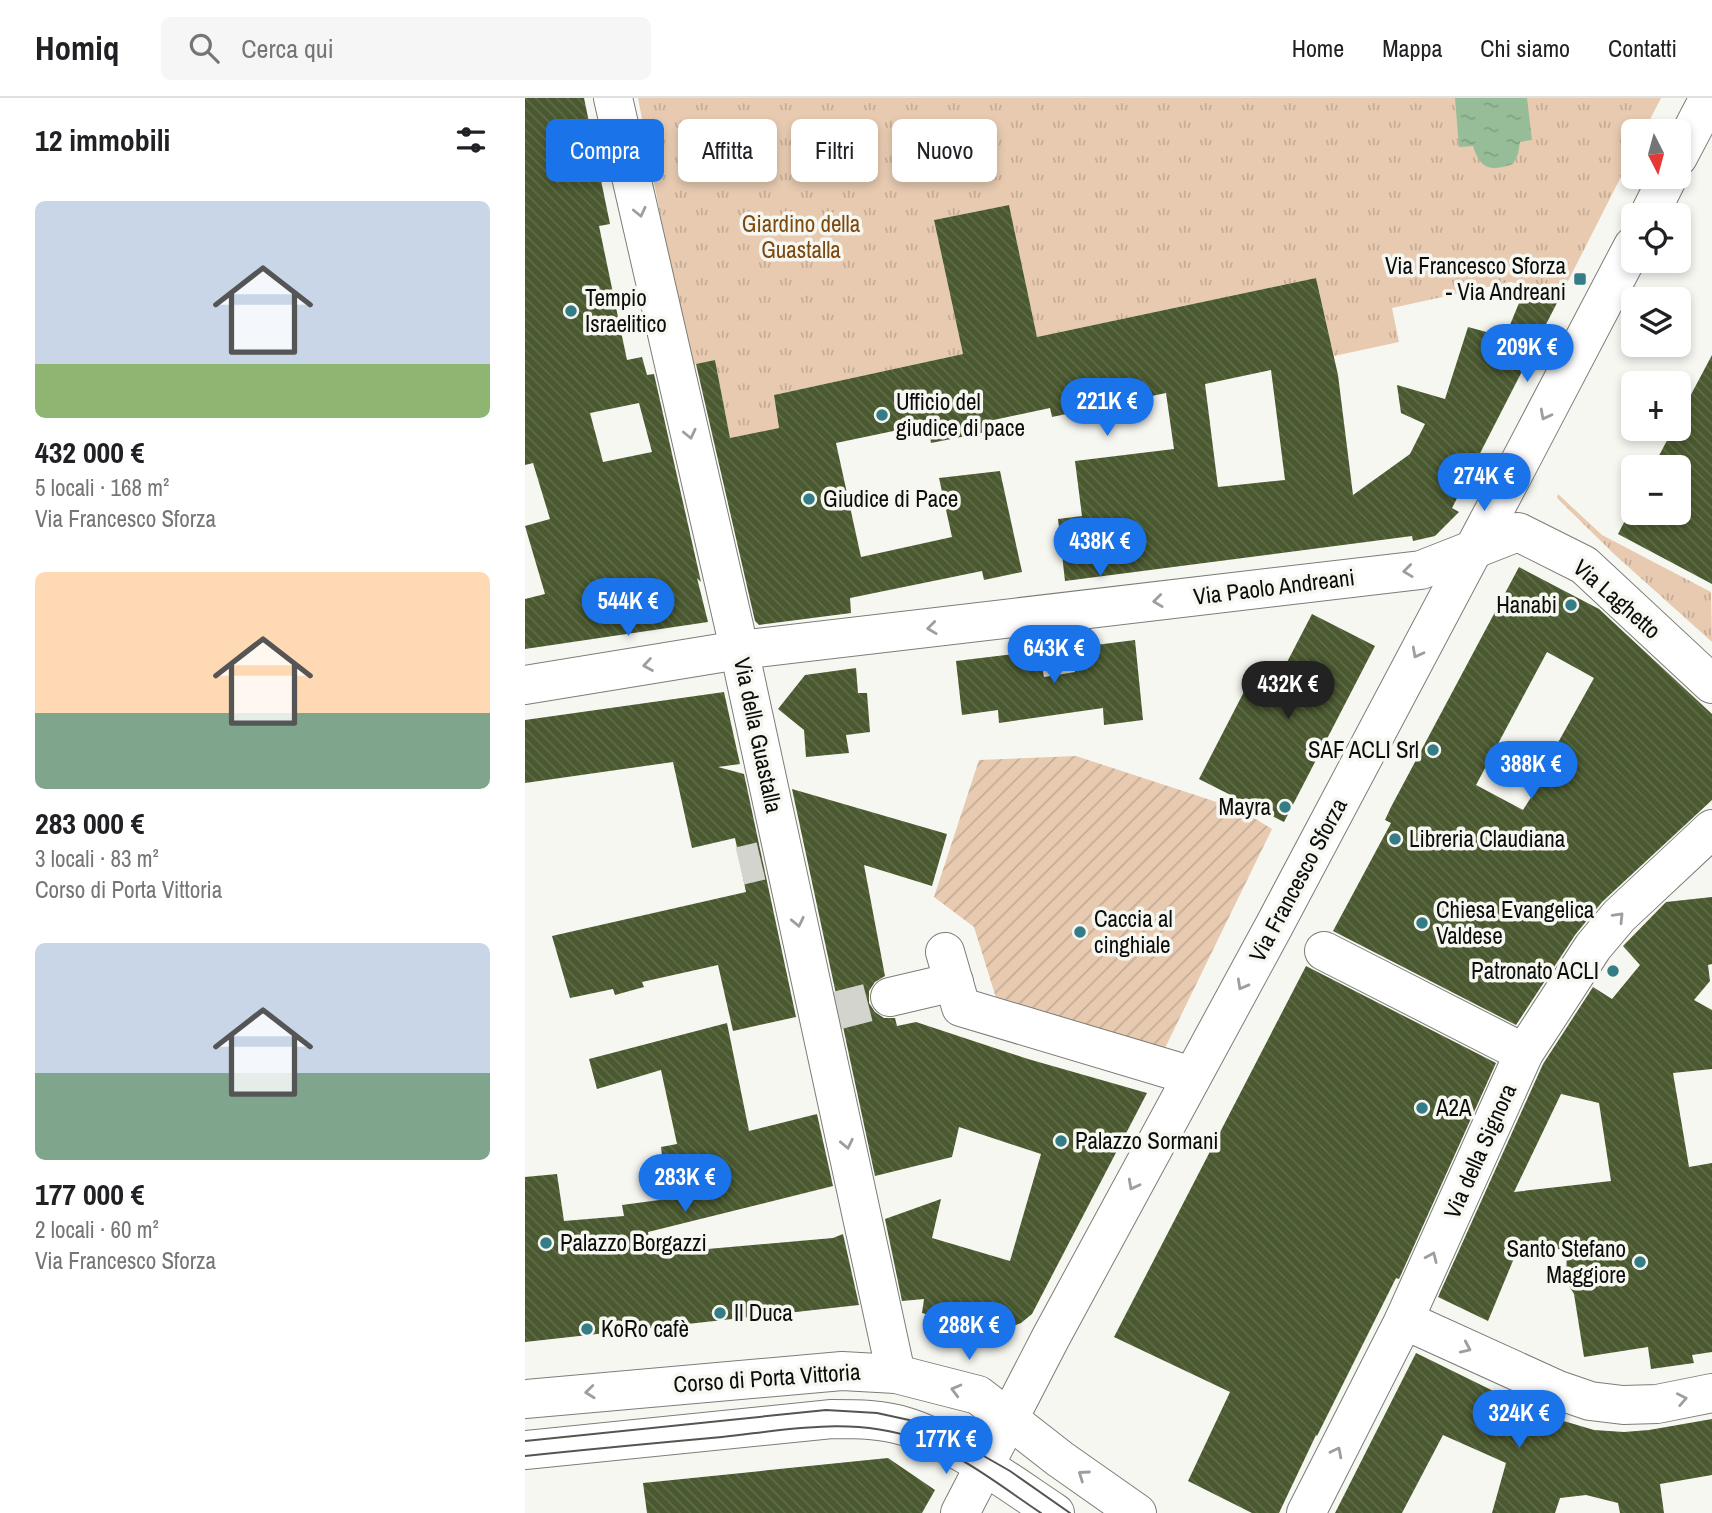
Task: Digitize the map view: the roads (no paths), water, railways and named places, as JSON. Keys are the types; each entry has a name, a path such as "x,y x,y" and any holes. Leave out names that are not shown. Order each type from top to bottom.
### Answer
{"street":[{"name":"Via della Guastalla","path":"613,98 739,650 772,858 825,1014 896,1374"},
{"path":"1691,132 1709,98"},
{"name":"Via Francesco Sforza","path":"960,1513 1051,1337 1621,269"},
{"name":"Via Laghetto","path":"1472,550 1518,532 1584,565 1712,684"},
{"name":"Via Paolo Andreani","path":"525,685 739,650 1421,570 1472,550"},
{"name":"Via della Signora","path":"1306,1513 1404,1320 1524,1054 1593,947 1619,916 1712,828"},
{"path":"1324,951 1524,1054"},
{"path":"890,997 950,967 961,1007 1192,1076"},
{"path":"1404,1320 1558,1390 1590,1401 1623,1405 1657,1404 1712,1393"},
{"name":"Corso di Porta Vittoria","path":"525,1399 842,1371 896,1374 978,1395 1137,1513"},
{"name":"Corso di Porta Vittoria","path":"525,1450 819,1420 861,1419 905,1426 927,1434 984,1466 1055,1513"}],"water":[{"path":"1455,98 1527,98 1532,140 1520,142 1513,164 1498,168 1487,167 1479,160 1473,146 1459,147"}],"tunnel":[{"path":"740,866 761,861"},
{"path":"831,1012 890,997"}],"tram line":[{"path":"525,1441 826,1410 877,1413 909,1420 954,1439 1010,1471 1070,1513"},
{"path":"525,1456 795,1428 869,1428 893,1432 934,1446 981,1472 1041,1513"}],"place":[{"name":"Via Francesco Sforza - Via Andreani","path":"1580,279"},
{"name":"Tempio Israelitico","path":"571,311"},
{"name":"Ufficio del giudice di pace","path":"882,415"},
{"name":"Giudice di Pace","path":"809,499"},
{"name":"Hanabi","path":"1571,605"},
{"name":"SAF ACLI Srl","path":"1433,750"},
{"name":"Mayra","path":"1285,807"},
{"name":"Libreria Claudiana","path":"1395,839"},
{"name":"Chiesa Evangelica Valdese","path":"1422,923"},
{"name":"Caccia al cinghiale","path":"1080,932"},
{"name":"Patronato ACLI","path":"1613,971"},
{"name":"A2A","path":"1422,1108"},
{"name":"Palazzo Sormani","path":"1061,1141"},
{"name":"Palazzo Borgazzi","path":"546,1243"},
{"name":"Santo Stefano Maggiore","path":"1640,1262"},
{"name":"Il Duca","path":"720,1313"},
{"name":"KoRo cafè","path":"587,1329"}],"park label":[{"name":"Giardino della Guastalla","path":"801,237"}]}
